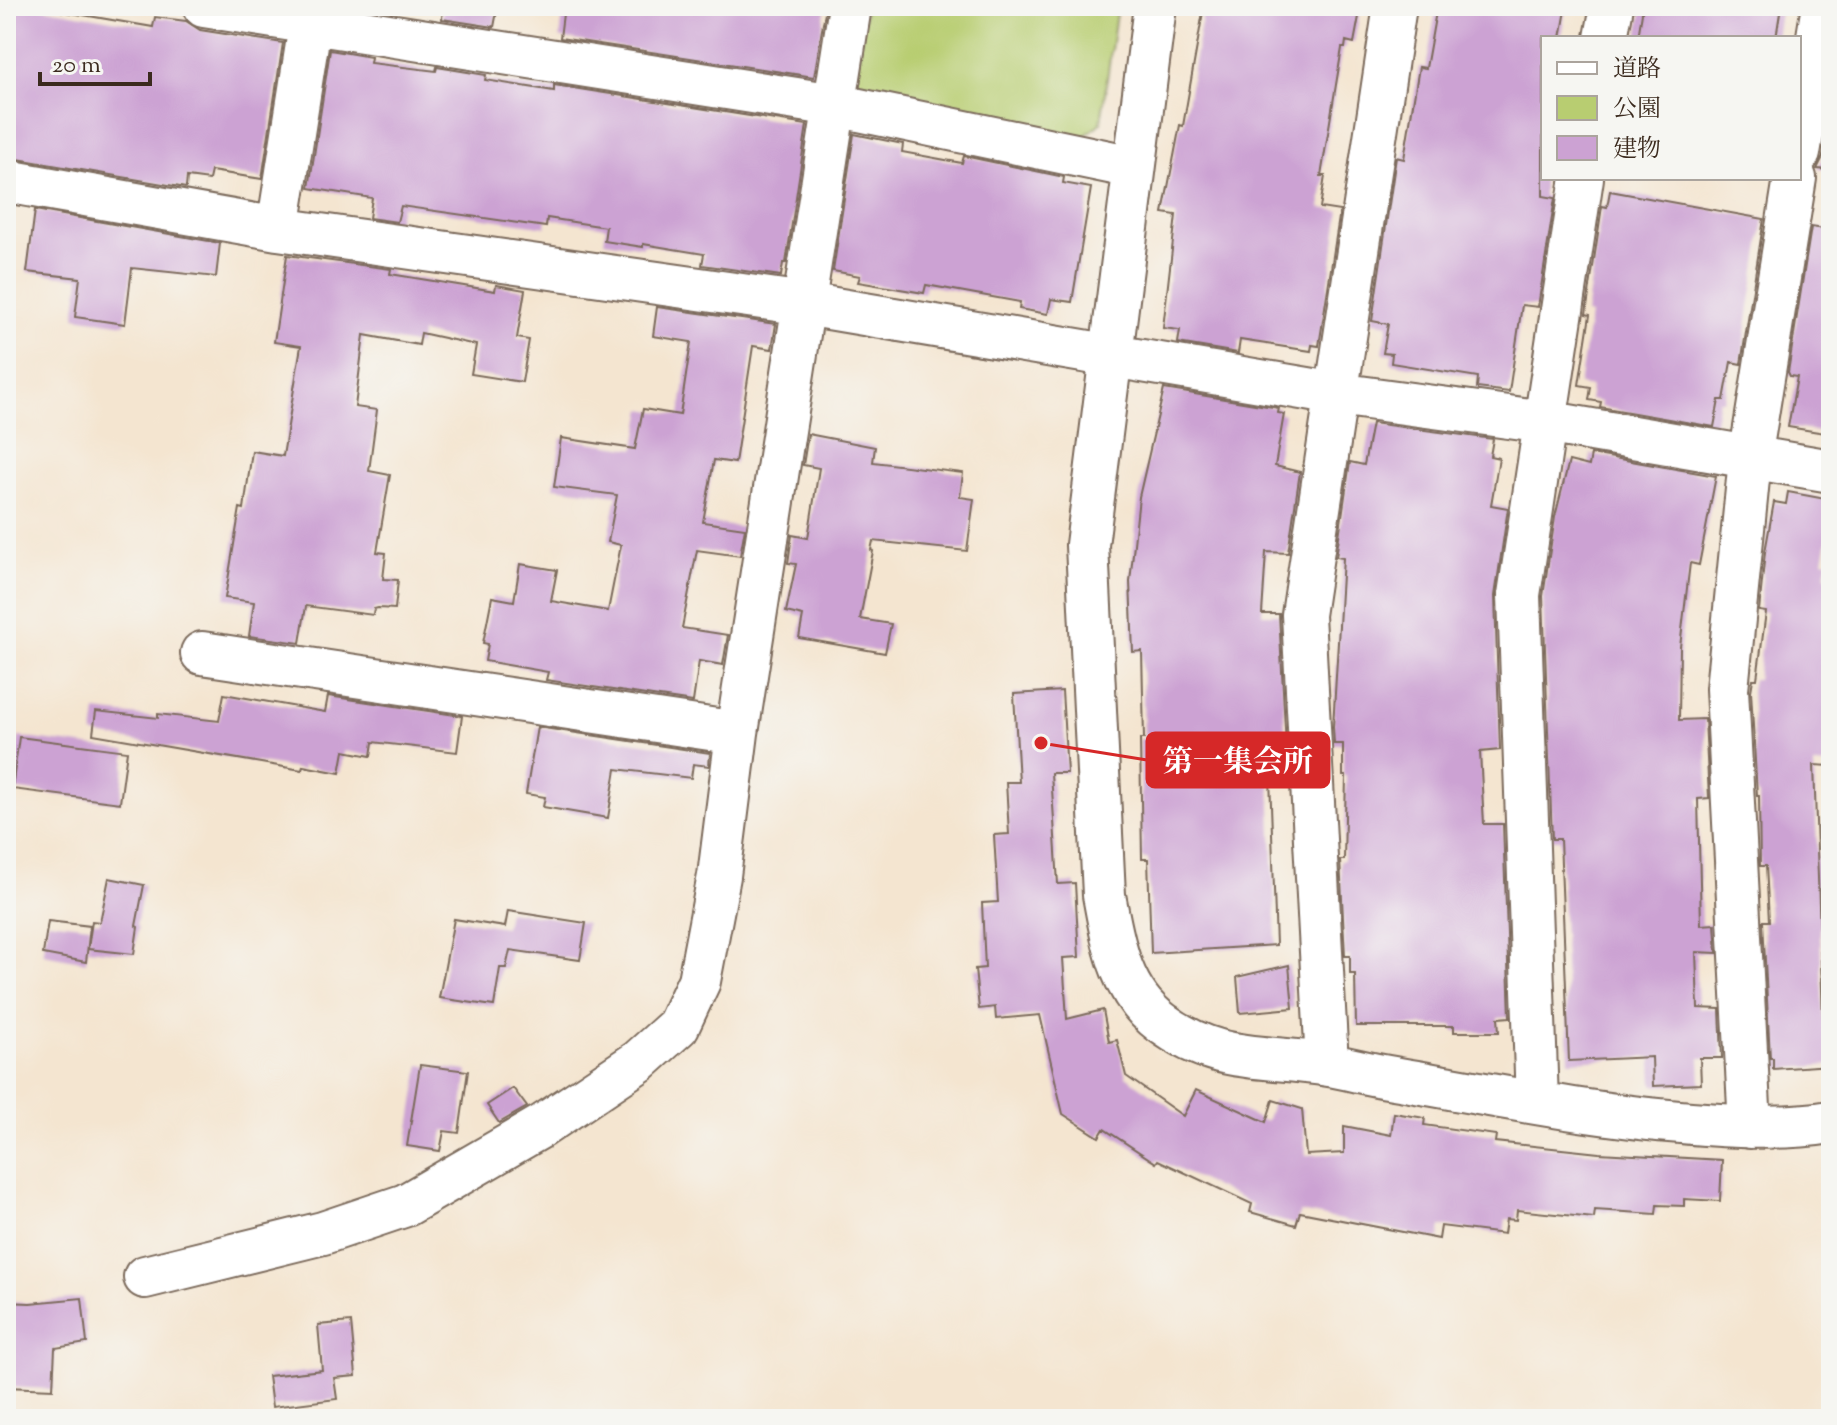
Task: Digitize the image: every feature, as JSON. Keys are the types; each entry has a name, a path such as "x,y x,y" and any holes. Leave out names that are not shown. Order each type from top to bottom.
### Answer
{"street":[{"path":"204,6 312,14 835,105 1133,167"},
{"path":"145,1277 323,1233 406,1205 542,1126 639,1061 678,1026 699,981 719,876 737,733 850,6"},
{"path":"1155,6 1087,545 1104,895 1113,946 1133,996 1145,1009 1185,1038 1210,1050 1248,1058 1327,1064 1644,1120 1750,1127 1803,1127 1831,1122"},
{"path":"1327,1064 1303,615 1395,6"},
{"path":"1606,36 1612,6"},
{"path":"1801,141 1823,6"},
{"path":"278,229 312,14"},
{"path":"1537,1102 1519,595 1582,180"},
{"path":"1750,1127 1727,689 1750,459 1795,180"},
{"path":"6,181 278,229 805,304 1337,394 1545,422 1831,471"},
{"path":"202,653 737,733"}],"green space":[{"path":"866,6 1117,6 1101,123 1082,138 865,94 855,83"}],"building":[{"path":"6,6 31,6 153,27 155,17 186,21 200,30 283,43 262,179 211,171 209,180 187,177 186,188 6,157"},
{"path":"443,6 498,6 494,27 442,19"},
{"path":"564,6 826,6 814,77 560,38"},
{"path":"1204,6 1361,6 1354,43 1346,41 1345,48 1342,48 1321,176 1325,176 1320,208 1340,211 1319,346 1312,345 1311,351 1240,340 1238,353 1178,343 1180,330 1163,328 1176,215 1163,213 1180,125 1183,126"},
{"path":"1437,6 1561,6 1560,9 1566,10 1561,36 1541,36 1541,180 1543,196 1555,198 1538,307 1522,305 1509,392 1477,388 1478,377 1391,363 1392,354 1383,353 1388,324 1372,321 1396,157 1404,159 1419,67 1426,68"},
{"path":"1643,6 1781,6 1776,36 1638,36"},
{"path":"330,50 371,57 370,63 436,71 437,67 486,75 485,80 554,91 554,85 807,125 786,263 783,263 781,276 702,265 704,254 604,241 606,227 547,218 546,227 401,206 397,222 369,218 372,198 309,188"},
{"path":"1831,106 1831,170 1817,169 1823,157"},
{"path":"854,134 903,144 902,152 962,163 964,156 1064,177 1063,183 1091,188 1072,302 1051,299 1048,314 1019,309 1020,302 926,285 924,293 858,282 860,276 833,271"},
{"path":"1610,191 1764,219 1741,364 1731,362 1724,400 1719,400 1714,427 1600,407 1601,402 1589,400 1591,387 1579,385 1602,206 1607,207"},
{"path":"35,210 220,243 216,277 132,268 125,324 75,317 80,278 27,272"},
{"path":"1811,227 1831,230 1831,434 1788,427 1797,377 1790,376 1788,372"},
{"path":"287,255 391,269 390,274 495,291 496,285 525,290 517,338 529,340 522,382 471,374 476,345 421,333 419,345 364,335 355,407 377,410 369,471 390,475 377,552 386,553 383,579 398,580 395,609 374,609 373,615 306,606 300,643 249,636 254,602 225,598 240,508 244,509 252,451 283,456 301,346 274,342"},
{"path":"657,307 776,324 772,349 753,346 735,463 714,460 703,522 745,528 740,556 697,550 682,628 728,635 723,665 699,661 693,702 546,680 548,672 485,661 488,644 483,643 492,597 514,601 520,564 557,570 551,601 608,611 621,545 608,542 617,495 554,487 561,438 635,449 643,409 680,415 691,342 653,336"},
{"path":"1164,389 1279,408 1278,413 1284,414 1275,466 1300,472 1288,553 1266,552 1262,614 1279,614 1286,748 1269,749 1276,945 1151,953 1148,859 1142,859 1142,651 1133,652 1130,582 1139,497"},
{"path":"1372,423 1493,439 1490,456 1499,458 1491,505 1508,508 1495,596 1500,750 1480,752 1484,824 1503,824 1510,1017 1498,1018 1499,1032 1454,1032 1454,1026 1356,1026 1355,974 1350,974 1350,956 1345,956 1340,860 1344,860 1346,776 1343,776 1343,744 1334,744 1333,727 1343,558 1336,557 1350,462 1364,465"},
{"path":"808,434 875,447 873,462 963,473 960,497 974,499 967,551 873,541 860,619 891,624 885,653 799,638 803,616 786,612 796,564 788,563 792,535 808,538 819,468 803,465"},
{"path":"1591,454 1716,476 1699,565 1690,563 1680,647 1679,720 1705,719 1709,798 1698,799 1701,925 1715,924 1717,953 1696,952 1698,1008 1720,1009 1722,1058 1700,1058 1701,1084 1653,1086 1652,1057 1569,1061 1560,839 1552,839 1543,596 1555,517 1569,461 1589,466"},
{"path":"1788,492 1831,500 1831,519 1823,560 1828,561 1825,576 1831,577 1831,766 1814,765 1823,1018 1831,1018 1831,1065 1773,1069 1763,921 1769,921 1766,866 1760,866 1759,795 1751,691 1753,679 1757,679 1766,612 1759,611 1774,502 1786,504"},
{"path":"1062,691 1067,773 1051,773 1058,884 1075,883 1079,957 1063,958 1067,1019 1103,1010 1109,1042 1117,1040 1126,1076 1183,1116 1196,1090 1266,1122 1273,1100 1302,1109 1306,1155 1344,1153 1344,1126 1391,1135 1394,1113 1425,1118 1424,1125 1496,1135 1495,1142 1599,1153 1722,1160 1720,1201 1684,1199 1684,1206 1657,1205 1656,1214 1595,1210 1594,1218 1517,1210 1516,1220 1506,1219 1504,1234 1441,1226 1439,1239 1300,1212 1296,1225 1250,1212 1252,1204 1158,1160 1156,1163 1104,1129 1099,1137 1063,1114 1040,1015 996,1019 995,1007 979,1009 975,969 985,968 982,903 998,902 994,835 1009,834 1006,782 1019,782 1014,694"},
{"path":"224,694 325,712 328,696 462,716 457,752 373,742 371,756 344,751 340,773 303,766 302,770 93,734 96,711 219,721"},
{"path":"537,727 710,753 709,766 693,764 691,778 616,769 608,818 543,807 545,797 526,794"},
{"path":"19,737 127,751 120,803 12,789"},
{"path":"109,878 144,885 134,954 88,949 92,921 100,922"},
{"path":"508,911 586,923 580,960 510,950 506,968 500,968 494,1006 439,998 454,919 505,927"},
{"path":"48,921 90,926 86,962 43,954"},
{"path":"1289,965 1293,1008 1240,1013 1237,977"},
{"path":"420,1065 468,1071 459,1133 444,1131 440,1151 407,1146"},
{"path":"513,1088 527,1107 499,1123 487,1105"},
{"path":"82,1298 87,1343 55,1348 53,1389 6,1387 6,1302"},
{"path":"351,1322 356,1376 334,1378 337,1399 272,1407 268,1376 322,1370 318,1325"}],"place":[{"name":"第一集会所","path":"1041,743"}]}
